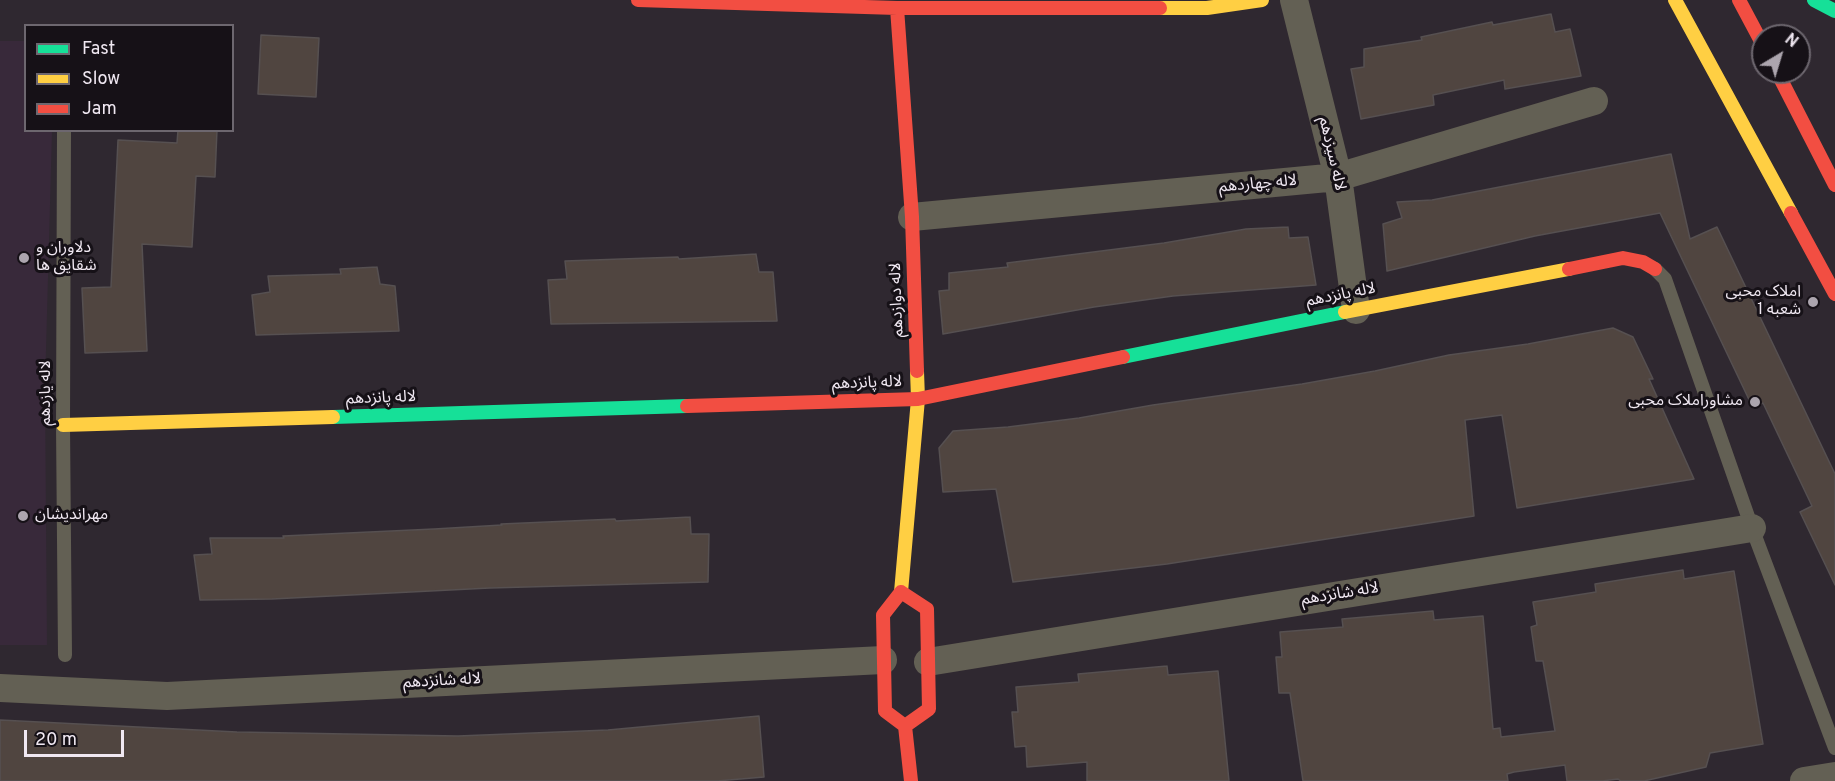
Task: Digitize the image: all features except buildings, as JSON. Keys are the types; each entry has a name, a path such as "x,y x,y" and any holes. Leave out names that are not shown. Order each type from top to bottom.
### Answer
{"street":[{"path":"638,0 897,8 1207,9 1262,0"},
{"name":"لاله سیزدهم","path":"1294,0 1338,177 1356,310"},
{"path":"1675,0 1835,294"},
{"path":"1740,0 1752,24"},
{"path":"1814,0 1835,11"},
{"name":"لاله دوازدهم","path":"897,8 912,217 918,399 901,592"},
{"path":"1783,84 1835,185"},
{"name":"لاله چهاردهم","path":"912,217 1338,177 1594,101"},
{"name":"لاله پانزدهم","path":"63,425 918,399 1623,258 1643,262 1656,269"},
{"name":"لاله شانزدهم","path":"928,662 1752,528"},
{"path":"905,726 929,709 927,609 901,592 883,615 885,711 905,726 911,781"},
{"name":"لاله شانزدهم","path":"0,688 167,696 884,660"},
{"path":"1804,781 1835,776"}],"lane":[{"name":"لاله یازدهم","path":"64,132 65,655"},
{"path":"1656,269 1665,279 1752,528 1835,748"}],"shaded area":[{"path":"0,41 24,41 24,132 52,132 45,387 47,645 0,645"}],"traffic: fast":[{"path":"1814,0 1835,11"},
{"path":"1123,357 1345,312"},
{"path":"333,417 687,406"}],"traffic: slow":[{"path":"1160,8 1207,8 1262,0"},
{"path":"1675,0 1791,213"},
{"path":"1345,312 1569,269"},
{"path":"901,592 918,399 917,371"},
{"path":"63,425 333,417"}],"traffic: jam":[{"path":"638,0 897,8 1160,8"},
{"path":"1739,0 1752,24"},
{"path":"897,8 912,217 917,371"},
{"path":"1783,84 1835,185"},
{"path":"1791,213 1835,294"},
{"path":"1569,269 1623,258 1643,262 1655,269"},
{"path":"687,406 918,399 1123,357"},
{"path":"901,592 927,609 929,709 905,726 885,711 883,615 901,592"},
{"path":"905,726 911,781"}],"place":[{"name":"دلاوران و شقایق ها","path":"24,258"},
{"name":"املاک محبی شعبه 1","path":"1813,302"},
{"name":"مشاوراملاک محبی","path":"1755,402"},
{"name":"مهراندیشان","path":"23,516"}]}
